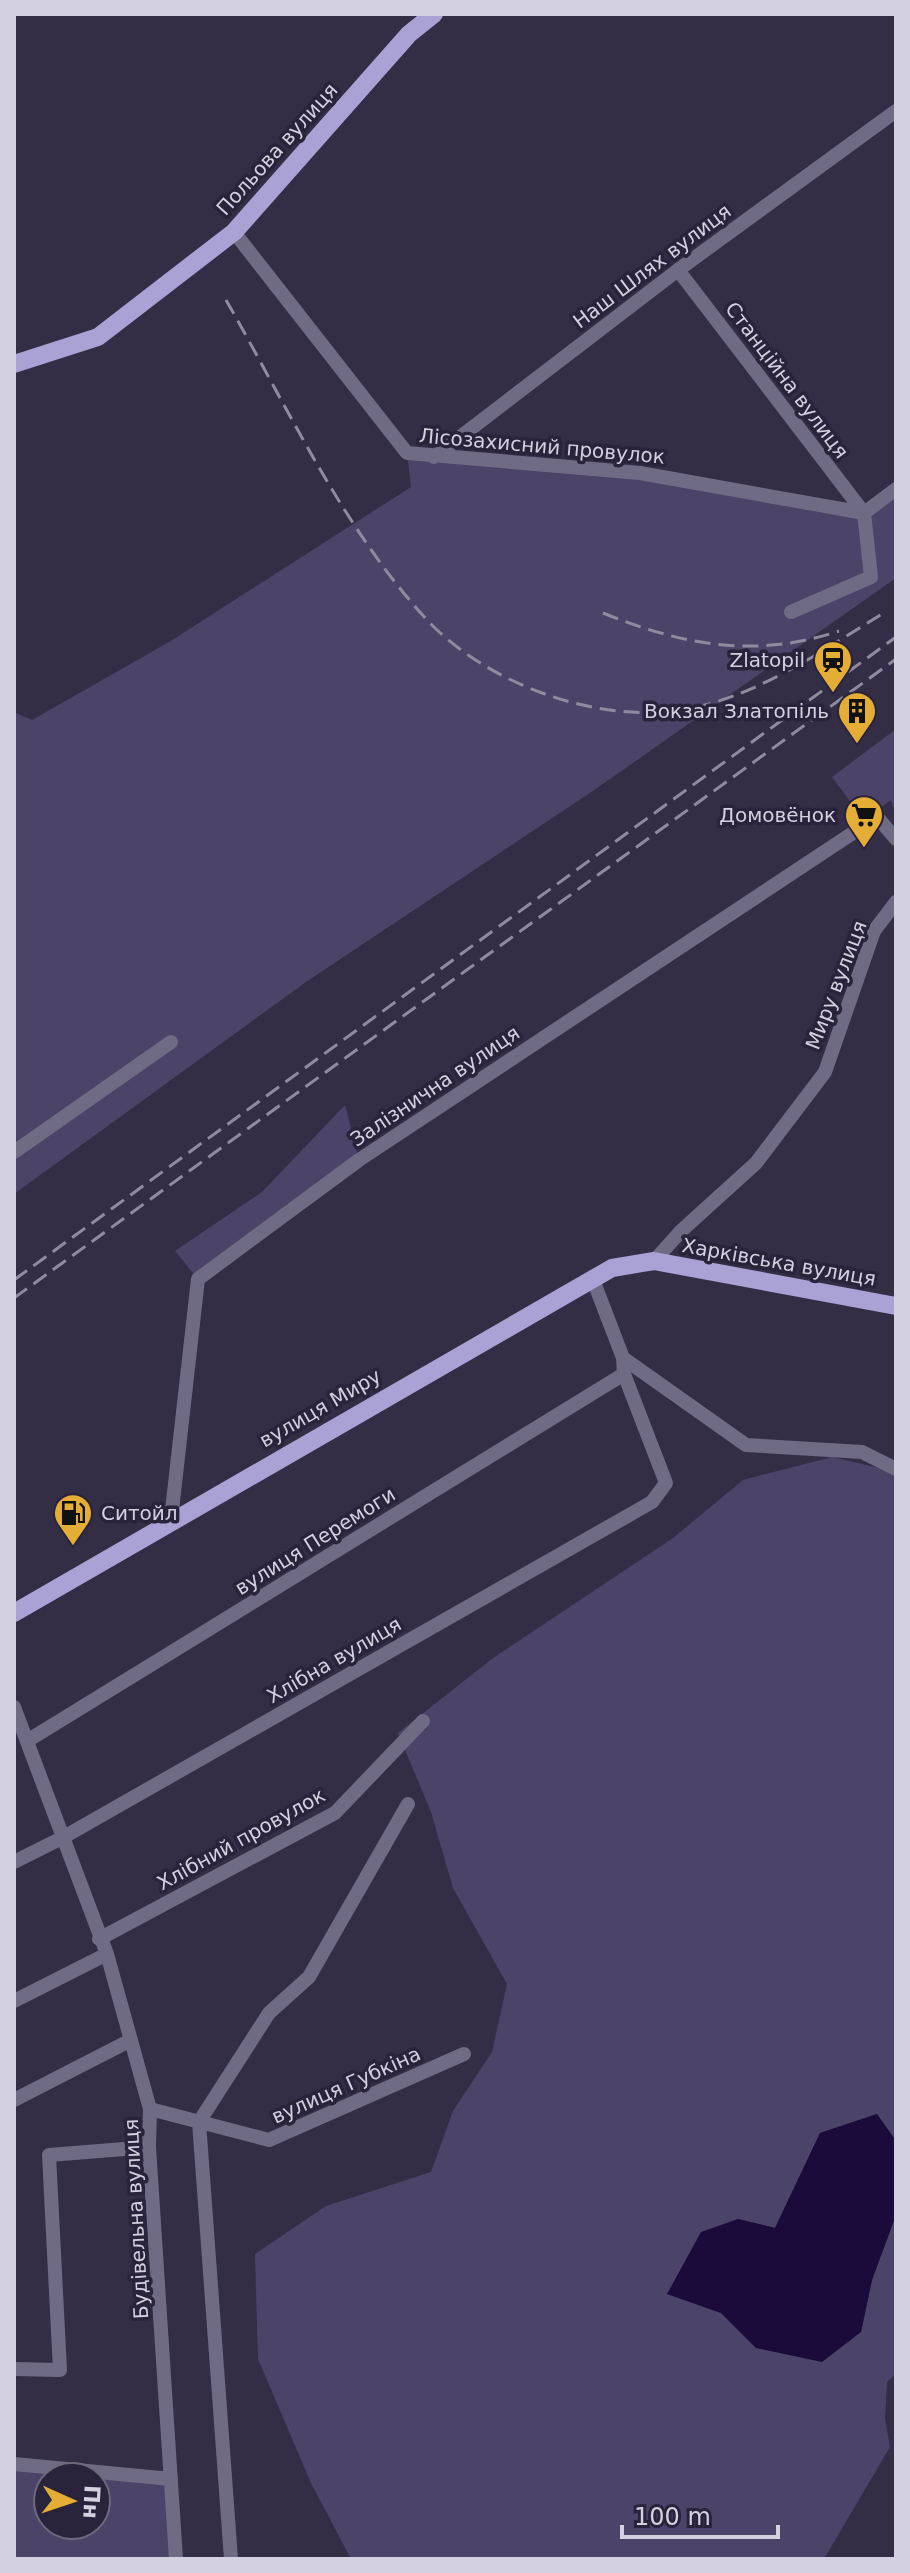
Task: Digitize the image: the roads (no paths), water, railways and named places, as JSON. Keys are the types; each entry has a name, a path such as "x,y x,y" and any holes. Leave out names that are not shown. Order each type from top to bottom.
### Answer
{"main road":[{"name":"Польова вулиця","path":"14,364 98,337 234,232 409,34 434,14"},
{"name":"вулиця Миру","path":"14,1613 592,1277 612,1268 654,1261"},
{"name":"Харківська вулиця","path":"654,1261 896,1306"}],"street":[{"name":"Наш Шлях вулиця","path":"434,457 678,270 896,111"},
{"name":"Лісозахисний провулок","path":"234,232 407,453 640,473 864,513"},
{"name":"Станційна вулиця","path":"678,270 864,513"},
{"path":"791,612 871,577 864,513 896,489"},
{"name":"Залізнична вулиця","path":"171,1519 198,1279 359,1160 877,817 896,839"},
{"name":"Миру вулиця","path":"654,1261 681,1231 756,1163 825,1072 874,931 896,902"},
{"path":"14,1152 171,1042"},
{"path":"592,1277 623,1358 624,1374"},
{"path":"623,1358 746,1445 862,1452 896,1469"},
{"name":"Хлібна вулиця","path":"14,1862 62,1838 652,1502 666,1483 624,1374"},
{"name":"вулиця Перемоги","path":"27,1741 624,1374"},
{"name":"Будівельна вулиця","path":"14,1707 107,1954 150,2109 149,2147 176,2559"},
{"name":"Хлібний провулок","path":"99,1939 335,1813 423,1721"},
{"path":"231,2559 199,2122 269,2013 309,1977 408,1804"},
{"path":"14,2001 107,1954"},
{"path":"14,2100 131,2040"},
{"name":"вулиця Губкіна","path":"150,2109 269,2140 464,2054"},
{"path":"14,2369 60,2370 49,2155 149,2147"},
{"path":"14,2464 171,2479"}],"railway":[{"path":"226,300 319,468 399,588 454,645 513,681 580,704 614,710 680,710 734,696 760,685 882,614"},
{"path":"603,613 662,633 720,644 778,644 839,631"},
{"path":"14,1280 896,637"},
{"path":"14,1298 896,659"}],"place":[{"name":"Zlatopil","path":"833,694"},
{"name":"Вокзал Златопіль","path":"857,745"},
{"name":"Домовёнок","path":"864,849"},
{"name":"Ситойл","path":"73,1547"}]}
